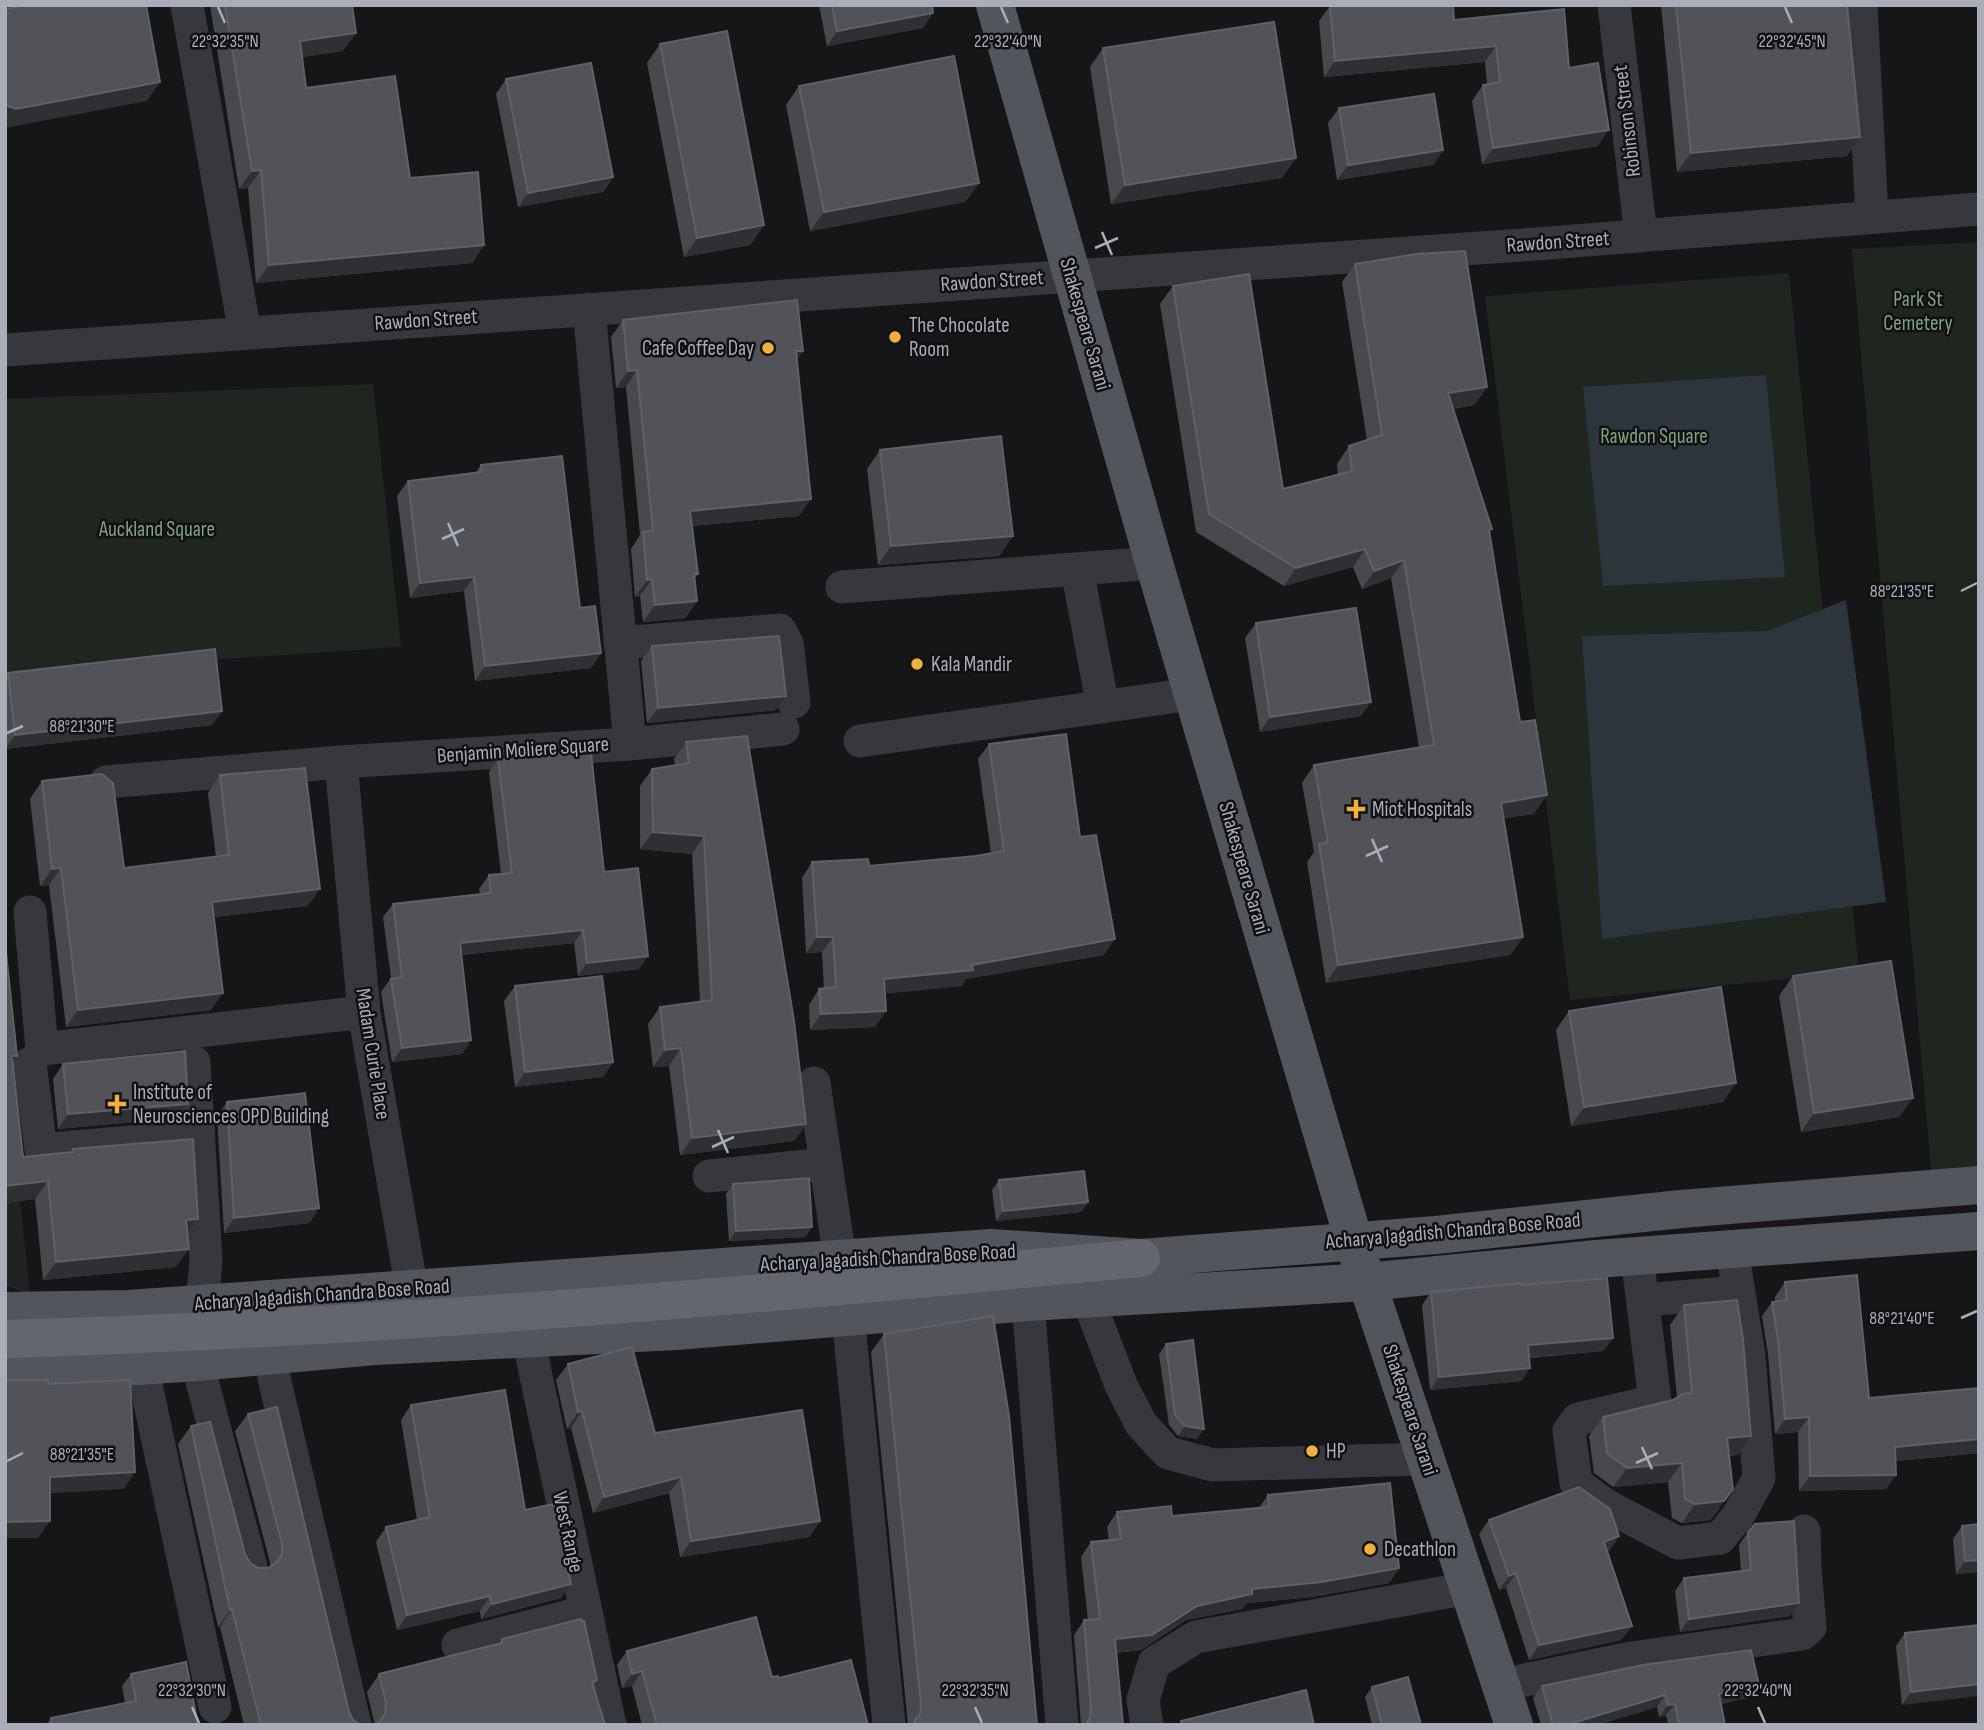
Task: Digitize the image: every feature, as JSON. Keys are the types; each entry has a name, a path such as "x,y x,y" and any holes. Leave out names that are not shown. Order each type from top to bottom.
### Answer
{"highway":[{"path":"5,1339 357,1325 867,1284 1141,1258"}],"main road":[{"name":"Shakespeare Sarani","path":"995,5 1192,694 1354,1241 1514,1725"},
{"name":"Acharya Jagadish Chandra Bose Road","path":"5,1311 128,1309 991,1248 1141,1258 1436,1235 1681,1209 1979,1185"},
{"name":"Acharya Jagadish Chandra Bose Road","path":"5,1372 34,1373 420,1344 676,1331 1028,1301 1367,1282 1637,1256 1979,1231"}],"street":[{"path":"187,5 246,333"},
{"name":"Robinson Street","path":"1614,5 1641,236"},
{"path":"1861,5 1872,217"},
{"name":"Rawdon Street","path":"5,350 1641,236 1979,209"},
{"name":"Benjamin Moliere Square","path":"106,782 341,762 630,744 589,309"},
{"path":"842,587 1154,562"},
{"path":"1077,569 1103,707"},
{"path":"621,643 780,630 787,643 789,715 630,744"},
{"path":"860,741 1192,694"},
{"name":"Madam Curie Place","path":"341,762 364,1012 420,1344"},
{"path":"30,912 42,1049 364,1012"},
{"path":"30,1062 41,1150 198,1136"},
{"path":"194,1062 206,1260 202,1304"},
{"path":"814,1083 840,1259"},
{"path":"709,1175 825,1164"},
{"path":"1637,1256 1655,1401 1578,1419 1569,1432 1576,1483 1605,1505 1678,1543 1720,1538 1738,1516 1759,1478 1749,1356 1732,1249"},
{"path":"1643,1300 1739,1292"},
{"path":"1088,1298 1121,1385 1141,1424 1168,1453 1213,1465 1426,1459"},
{"path":"1028,1301 1062,1725"},
{"path":"848,1316 889,1725"},
{"name":"West Range","path":"528,1338 610,1725"},
{"path":"269,1356 355,1725"},
{"path":"197,1362 251,1567"},
{"path":"142,1366 215,1707"},
{"path":"1501,1685 1631,1658 1802,1634 1810,1627 1804,1531"},
{"path":"1147,1725 1143,1700 1154,1663 1196,1637 1469,1588"},
{"path":"458,1645 586,1612"}],"shaded area":[{"path":"1766,375 1785,577 1603,586 1583,387"},
{"path":"1846,600 1886,902 1602,939 1582,636 1767,631"},
{"path":"5,1054 30,1295 5,1285"}],"green space":[{"name":"Park St Cemetery","path":"1979,242 1979,1202 1934,1205 1852,249"},
{"name":"Rawdon Square","path":"1789,273 1859,972 1570,1000 1485,296"},
{"name":"Auckland Square","path":"373,384 401,647 7,674 5,399"}],"building":[{"path":"26,5 146,5 160,82 16,109 5,105 5,9"},
{"path":"225,5 352,5 356,33 300,41 306,88 395,76 410,178 478,172 484,245 269,265 261,170 252,171"},
{"path":"832,5 932,5 933,13 837,31"},
{"path":"1453,5 1454,20 1564,9 1569,68 1598,63 1609,130 1493,148 1483,85 1500,82 1496,46 1335,61 1330,6"},
{"path":"1676,5 1847,5 1860,137 1691,153"},
{"path":"1274,22 1296,158 1125,185 1103,48"},
{"path":"727,31 764,225 697,238 660,44"},
{"path":"954,56 979,183 824,212 799,86"},
{"path":"591,63 613,177 528,193 506,79"},
{"path":"1434,94 1443,150 1348,165 1339,108"},
{"path":"1465,251 1487,387 1448,393 1492,529 1489,530 1520,722 1535,720 1547,795 1501,803 1523,937 1338,965 1319,844 1328,842 1314,765 1434,745 1404,560 1374,571 1365,549 1296,568 1209,514 1173,286 1249,274 1283,489 1352,471 1349,446 1382,435 1355,264 1416,254"},
{"path":"797,300 803,351 796,351 811,499 690,511 698,574 694,574 697,601 655,605 652,579 647,580 643,532 653,531 637,370 628,371 623,320"},
{"path":"1001,436 1013,536 891,546 880,450"},
{"path":"562,456 580,608 595,606 601,653 485,666 474,577 420,583 408,481 482,472 481,465"},
{"path":"1356,608 1371,702 1270,717 1256,623"},
{"path":"779,636 786,696 658,708 652,646"},
{"path":"215,649 222,711 15,735 8,673"},
{"path":"1066,734 1080,837 1096,835 1115,939 972,965 973,970 884,979 886,1011 821,1014 819,989 836,987 833,937 817,937 812,862 868,859 869,866 1004,851 989,744"},
{"path":"747,736 794,1021 806,1124 692,1138 681,1048 665,1050 660,1007 712,1000 704,836 653,832 652,769 689,763 686,742"},
{"path":"591,753 604,872 638,868 648,956 587,963 583,930 460,943 471,1040 402,1048 391,979 402,977 393,904 491,893 489,875 512,873 498,759"},
{"path":"305,768 320,889 212,902 223,993 78,1010 61,868 52,869 42,781 102,774 113,783 124,868 229,855 220,775"},
{"path":"5,943 17,1056 12,1056 23,1157 73,1152 73,1149 193,1139 198,1219 186,1220 189,1249 56,1262 48,1181 5,1186"},
{"path":"1891,961 1913,1098 1814,1113 1793,976"},
{"path":"602,976 613,1062 525,1072 515,986"},
{"path":"1721,987 1736,1083 1584,1107 1569,1011"},
{"path":"185,1051 188,1104 68,1114 63,1064"},
{"path":"305,1093 319,1208 234,1218 227,1102"},
{"path":"1084,1171 1088,1202 1003,1211 999,1180"},
{"path":"809,1178 812,1227 736,1231 733,1184"},
{"path":"1857,1275 1869,1398 1979,1388 1979,1439 1895,1447 1896,1475 1810,1476 1809,1417 1785,1419 1772,1302 1787,1300 1785,1282"},
{"path":"1607,1278 1613,1338 1528,1345 1530,1368 1439,1377 1431,1292"},
{"path":"1737,1300 1751,1436 1727,1438 1733,1489 1724,1501 1695,1504 1685,1499 1682,1463 1627,1468 1607,1453 1603,1417 1692,1393 1684,1305"},
{"path":"993,1316 1009,1416 1037,1725 915,1725 921,1705 884,1334"},
{"path":"1193,1340 1204,1429 1185,1426 1175,1415 1166,1344"},
{"path":"632,1347 655,1433 802,1410 820,1521 691,1541 681,1477 604,1497 582,1411 578,1412 568,1364"},
{"path":"5,1380 48,1380 48,1384 130,1380 135,1472 50,1477 50,1521 5,1522"},
{"path":"505,1390 525,1510 554,1504 571,1584 492,1604 490,1596 407,1615 386,1527 430,1517 411,1405"},
{"path":"277,1407 349,1712 353,1720 360,1725 261,1725 232,1609 230,1610 191,1426 210,1422 245,1554 250,1563 258,1568 268,1568 277,1562 282,1554 282,1544 248,1414"},
{"path":"1390,1483 1399,1568 1322,1582 1252,1589 1252,1594 1197,1606 1152,1635 1115,1639 1123,1725 1086,1725 1091,1709 1084,1620 1100,1619 1091,1542 1121,1539 1117,1512 1171,1506 1172,1516 1269,1507 1268,1495"},
{"path":"1579,1487 1610,1509 1619,1536 1604,1542 1632,1626 1539,1645 1516,1573 1509,1576 1489,1520"},
{"path":"1794,1521 1799,1603 1689,1619 1684,1578 1751,1570 1748,1532 1755,1524"},
{"path":"1979,1524 1979,1560 1965,1561 1962,1526"},
{"path":"756,1617 772,1677 779,1678 851,1660 868,1725 657,1725 642,1671 632,1674 627,1651"},
{"path":"581,1619 584,1621 597,1680 592,1682 605,1725 374,1725 380,1722 385,1714 386,1703 379,1674 502,1643 502,1639"},
{"path":"1979,1625 1979,1684 1911,1692 1905,1633"},
{"path":"1751,1650 1759,1685 1719,1694 1725,1725 1679,1725 1675,1704 1668,1705 1665,1695 1566,1725 1553,1725 1542,1686 1643,1665"},
{"path":"186,1662 198,1725 52,1725 51,1718 136,1701 131,1674"},
{"path":"1408,1677 1421,1725 1382,1725 1372,1687"},
{"path":"1306,1690 1314,1725 1181,1725 1181,1721"}],"place":[{"name":"The Chocolate Room","path":"895,337"},
{"name":"Cafe Coffee Day","path":"768,348"},
{"name":"Kala Mandir","path":"917,664"},
{"name":"Miot Hospitals","path":"1356,809"},
{"name":"Institute of Neurosciences OPD Building","path":"117,1104"},
{"name":"HP","path":"1312,1451"},
{"name":"Decathlon","path":"1370,1549"}]}
